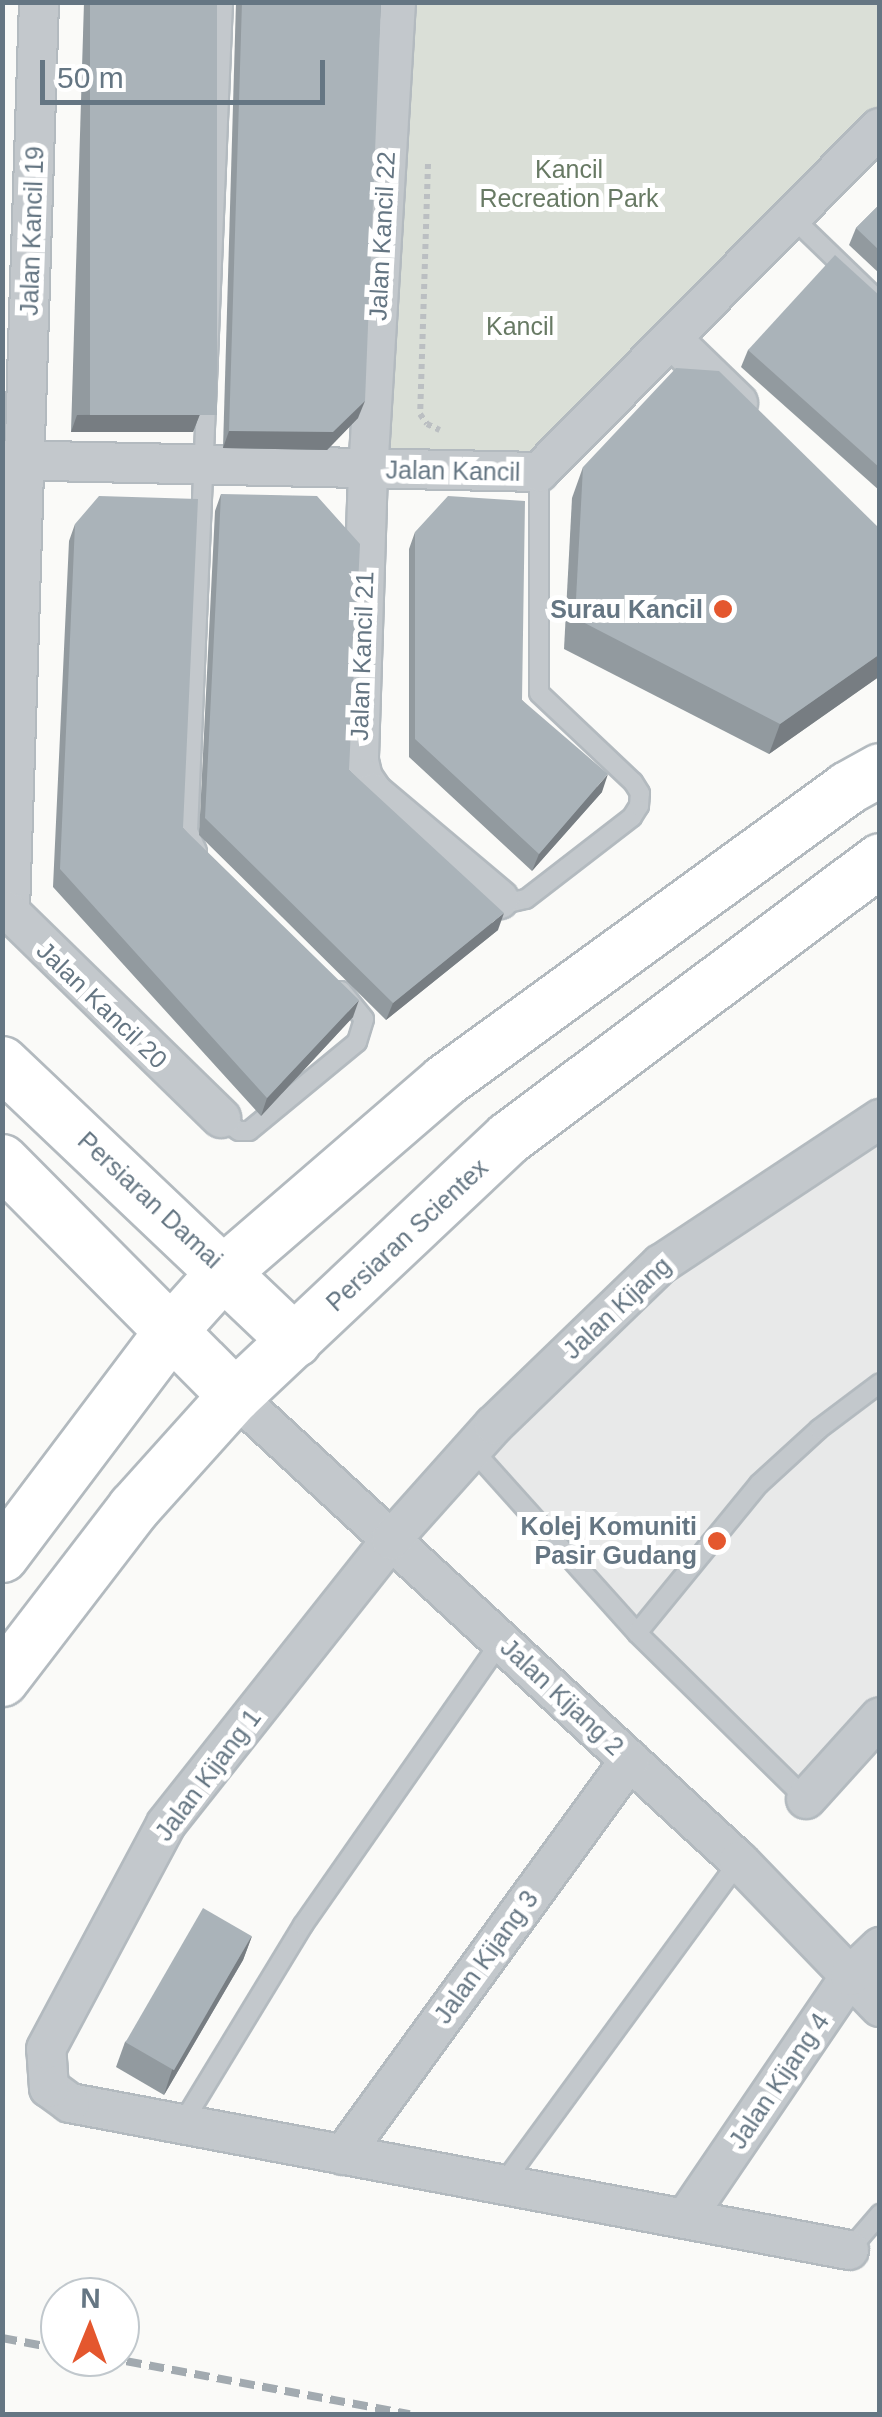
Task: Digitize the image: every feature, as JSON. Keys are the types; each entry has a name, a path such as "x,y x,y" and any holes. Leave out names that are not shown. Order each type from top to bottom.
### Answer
{"main road":[{"path":"2,1556 172,1330 226,1271 445,1080 848,788 880,770"},
{"name":"Persiaran Scientex","path":"2,1680 134,1508 235,1396 509,1138 880,860"},
{"name":"Persiaran Damai","path":"2,1063 226,1271 294,1341"},
{"path":"2,1160 235,1396"}],"street":[{"name":"Jalan Kancil 19","path":"14,460 39,2"},
{"name":"Jalan Kancil 22","path":"368,470 396,2"},
{"name":"Jalan Kancil","path":"14,460 539,472 880,128"},
{"path":"672,339 768,434"},
{"name":"Jalan Kancil 20","path":"14,460 10,912 220,1118"},
{"name":"Jalan Kancil 21","path":"368,470 359,761 363,778 373,793 500,900"},
{"name":"Jalan Kijang","path":"391,1540 472,1450 661,1264 880,1119"},
{"name":"Jalan Kijang 2","path":"235,1396 740,1861 880,2007"},
{"name":"Jalan Kijang 1","path":"182,2125 70,2103 49,2088 46,2049 166,1824 391,1540"},
{"path":"806,1798 880,1717"},
{"name":"Jalan Kijang 3","path":"342,2154 630,1760"},
{"name":"Jalan Kijang 4","path":"685,2219 850,1976 880,1947"},
{"path":"182,2125 849,2250"}],"lane":[{"path":"208,862 190,843 188,831 223,2"},
{"path":"792,217 880,302"},
{"path":"500,900 508,903 526,898 632,817 639,806 640,793 634,782 539,694 539,472"},
{"path":"220,1118 239,1131 250,1131 357,1042 364,1019 331,982"},
{"path":"637,1632 759,1484 819,1429 880,1383"},
{"path":"472,1450 637,1632 806,1798"},
{"path":"182,2125 304,1925 501,1642"},
{"path":"502,2185 740,1861"},
{"path":"849,2250 880,2214"}],"path":[{"path":"428,156 420,414 427,424 458,437"}],"shaded area":[{"name":"Kolej Komuniti Pasir Gudang","path":"879,1119 879,1739 806,1799 472,1449 661,1264"}],"green space":[{"name":"Kancil Recreation Park","path":"396,3 879,3 879,128 539,472 368,471"}],"building":[{"path":"90,2 217,2 217,415 90,415"},
{"path":"242,2 381,2 365,401 333,432 229,431"},
{"path":"880,204 880,251 856,228"},
{"path":"835,255 880,296 880,468 748,350"},
{"name":"Surau Kancil","path":"676,368 719,371 880,529 880,654 780,724 575,618 583,467"},
{"path":"221,494 317,496 360,544 349,770 504,913 393,1003 205,818"},
{"path":"99,496 198,499 183,828 359,1000 267,1098 60,869 75,524"},
{"path":"448,496 525,501 522,700 608,774 539,854 415,739 415,532"},
{"path":"203,1908 251,1936 174,2070 126,2042"}],"railway":[{"path":"2,2338 40,2345"},
{"path":"140,2364 410,2414"}],"place":[{"name":"Surau Kancil","path":"723,609"},
{"name":"Kolej Komuniti Pasir Gudang","path":"717,1541"}],"park label":[{"name":"Kancil","path":"520,326"}]}
